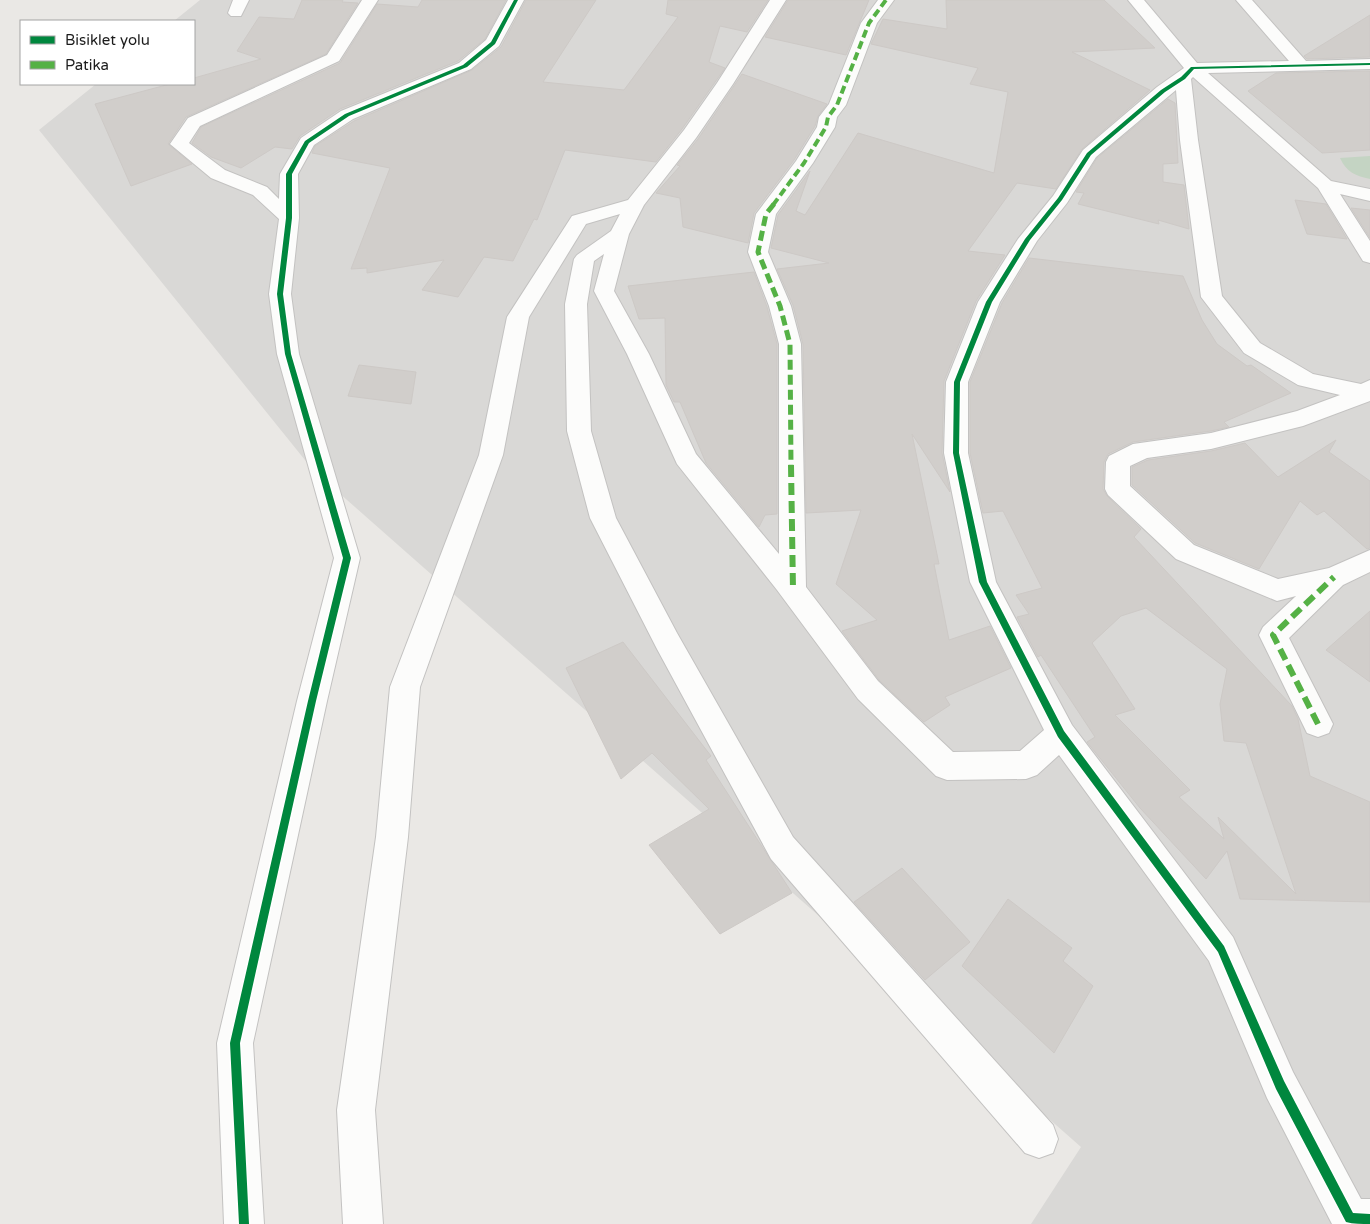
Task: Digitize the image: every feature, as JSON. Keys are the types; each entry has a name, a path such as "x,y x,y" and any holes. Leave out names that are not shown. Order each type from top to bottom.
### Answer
{"street":[{"path":"289,218 260,191 218,174 179,144 194,122 333,58 370,0"},
{"path":"244,1224 235,1043 312,701 347,558 288,354 280,294 289,218 289,174 307,142 347,115 465,66 493,43 516,0"},
{"path":"778,0 695,127 635,204 619,234 604,291 638,354 686,458 793,590 868,690 947,766 1026,765 1061,734"},
{"path":"793,590 790,344 780,306 758,252 766,214 804,163 826,127 828,117 837,105 870,23 886,0"},
{"path":"1136,0 1188,73 1325,185 1370,257"},
{"path":"1244,0 1302,66"},
{"path":"1356,1220 1280,1085 1221,949 1061,734 983,582 956,453 957,382 989,302 1028,239 1060,199 1089,154 1163,91 1188,73 1370,64"},
{"path":"1188,73 1188,140 1212,297 1252,348 1306,380 1369,391"},
{"path":"1325,185 1370,194"},
{"path":"363,1224 356,1110 392,837 405,687 491,455 518,317 580,220 635,204"},
{"path":"619,234 584,259 576,304 580,431 603,518 667,641 782,848 1039,1139"},
{"path":"1369,391 1303,418 1212,441 1142,450 1118,462 1117,489 1186,552 1277,590 1334,577 1370,560"},
{"path":"1318,724 1273,636 1334,577"}],"shaded area":[{"path":"200,0 1370,0 1370,1224 1031,1224 1081,1147 313,470 39,130 95,85 195,85 195,20 175,20"}],"green space":[{"path":"1370,156 1370,179 1352,173 1345,167 1340,158"}],"building":[{"path":"302,0 343,0 342,2 358,3 326,54 186,117 168,144 192,164 131,186 95,104 166,85 195,85 195,78 261,59 237,51 259,17 294,19"},
{"path":"422,0 506,0 485,39 458,61 340,109 300,136 292,149 275,147 241,168 211,157 192,143 201,127 340,63 377,4 418,7"},
{"path":"526,0 596,0 543,82 624,90 678,17 666,14 668,0 768,0 747,32 720,26 709,62 725,68 656,162 565,150 537,220 534,219 513,261 484,257 458,297 422,290 444,260 367,273 367,268 351,269 390,168 312,153 315,146 354,121 472,70 501,47"},
{"path":"788,0 869,0 846,55 765,37"},
{"path":"946,0 1104,0 1155,48 1072,52 1150,90 1082,149 1056,189 1017,183 968,251 1005,255 976,301 944,381 942,453 950,492 912,434 939,564 934,564 949,640 990,626 1011,668 945,697 950,705 924,722 879,680 842,631 877,620 836,584 861,510 806,513 803,344 793,305 777,269 829,263 771,248 778,215 810,171 796,211 805,215 858,133 994,173 1008,92 970,84 978,68 871,44 883,19 947,29"},
{"path":"1370,15 1370,57 1307,59 1304,56"},
{"path":"1370,71 1370,150 1322,153 1248,91 1276,73"},
{"path":"742,74 827,104 818,116 815,126 794,160 754,213 748,243 683,227 680,198 656,193 680,166 677,165 698,139"},
{"path":"1168,99 1175,103 1178,163 1163,164 1163,182 1184,185 1189,229 1158,220 1159,224 1078,204 1084,193 1076,192 1097,158"},
{"path":"1295,200 1326,204 1347,239 1307,234"},
{"path":"1351,208 1370,210 1370,238"},
{"path":"1029,258 1183,276 1202,320 1217,344 1247,366 1251,365 1291,393 1224,422 1229,427 1133,442 1108,454 1104,462 1103,489 1107,496 1141,529 1134,537 1292,706 1298,719 1310,776 1370,802 1370,902 1240,899 1227,851 1206,879 1140,808 1087,742 1095,737 1041,655 1038,657 1017,617 1029,614 1016,595 1042,588 1003,511 983,513 970,453 970,382 1002,303","holes":["1146,608 1227,669 1220,704 1224,741 1246,743 1296,894 1218,817 1224,839 1179,797 1190,790 1115,715 1135,709 1092,643 1121,616"]},
{"path":"754,272 767,307 777,344 777,514 765,515 759,527 706,463 680,402 674,402 666,385 665,318 639,319 628,286"},
{"path":"359,365 416,372 411,404 348,396"},
{"path":"1336,440 1329,452 1370,481 1370,548 1367,549 1324,511 1317,515 1300,501 1259,569 1195,543 1132,485 1132,467 1148,460 1211,451 1245,443 1278,477"},
{"path":"1370,611 1370,682 1326,650"},
{"path":"623,642 711,756 706,760 792,893 720,934 649,845 709,809 652,753 621,779 566,668"},
{"path":"902,868 970,942 925,980 854,902"},
{"path":"1008,899 1072,948 1063,961 1093,986 1054,1053 962,966"}],"marked path":[{"path":"793,590 790,344 780,306 758,252 766,214 804,163 826,127 828,117 837,105 869,23 886,0"},
{"path":"1318,724 1273,635 1334,577"}],"cycle path":[{"path":"244,1224 235,1043 312,701 347,558 288,354 280,294 289,218 289,174 307,142 347,115 465,66 493,43 516,0"},
{"path":"1370,64 1193,68 1089,154 1060,199 1028,239 989,302 957,382 956,453 983,582 1061,734 1221,949 1280,1085 1350,1218 1370,1219"}]}
